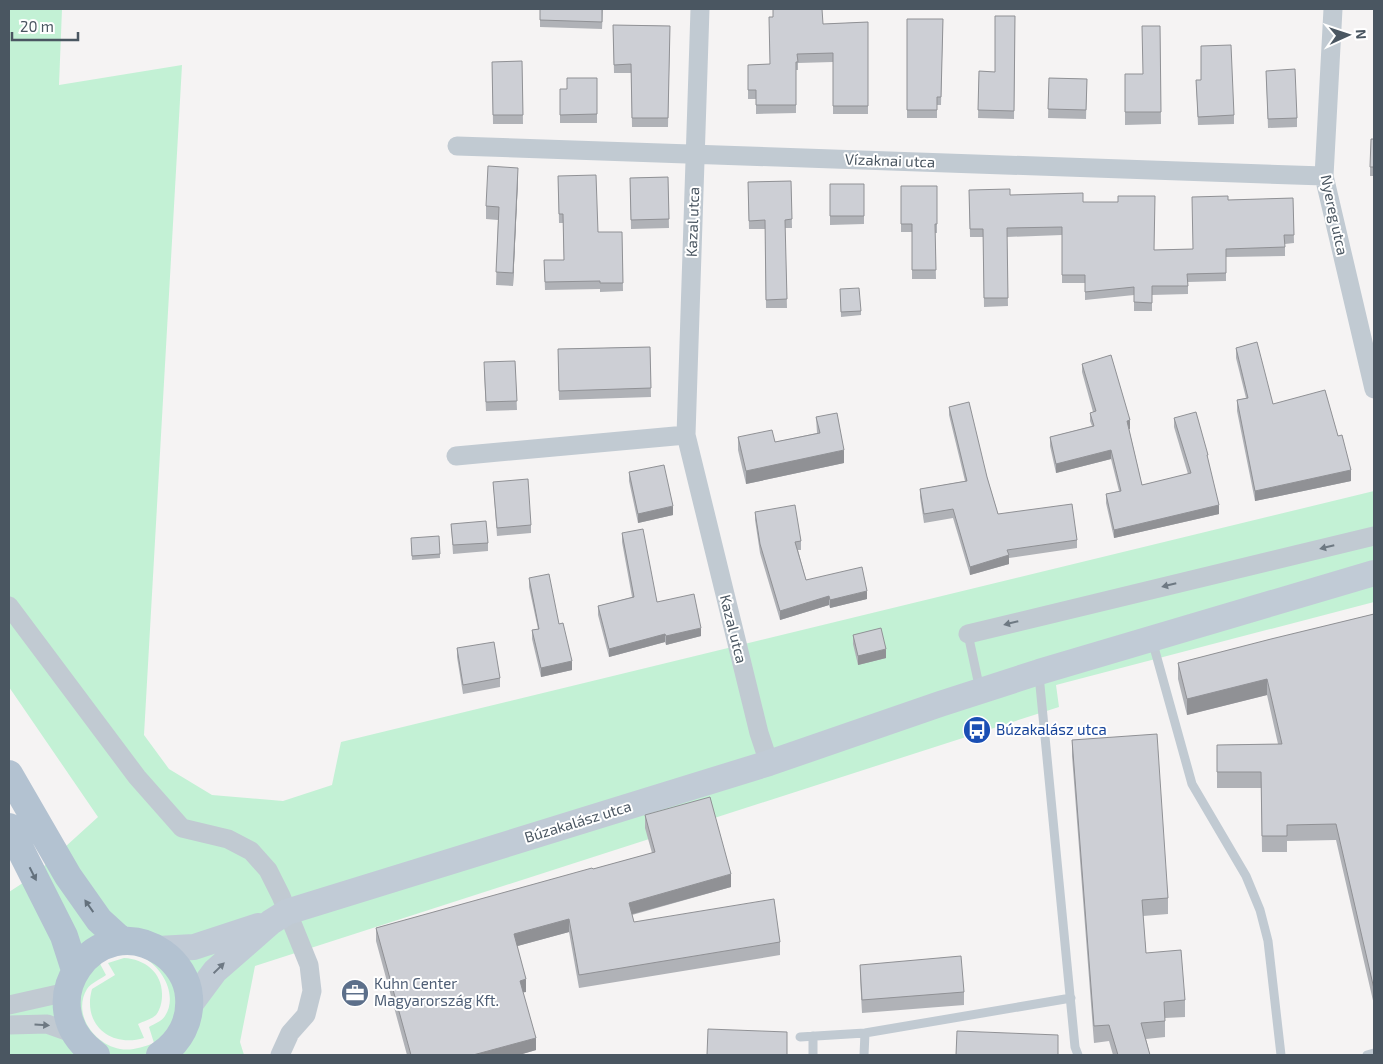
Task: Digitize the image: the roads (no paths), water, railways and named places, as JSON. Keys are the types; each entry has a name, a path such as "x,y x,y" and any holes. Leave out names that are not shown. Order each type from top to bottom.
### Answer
{"main road":[{"path":"9,774 68,876 99,920 122,941"},
{"path":"9,826 64,936 71,981 67,1014 75,1034 86,1048 96,1055"},
{"path":"71,981 82,961 101,948 122,941 146,944 158,949 167,956 182,973 189,995 189,1006 182,1045 174,1044 160,1055"}],"street":[{"name":"Kazal utca","path":"700,9 686,435 759,733 770,763"},
{"name":"Nyereg utca","path":"1333,9 1324,176 1374,389"},
{"name":"Vízaknai utca","path":"457,146 1324,176"},
{"path":"456,456 686,435"},
{"path":"968,634 1374,536"},
{"name":"Búzakalász utca","path":"158,949 194,947 279,917 770,763 1039,672 1374,573"},
{"path":"9,606 154,798 182,828 228,839 251,852 268,870 279,917 309,965 312,991 306,1014 290,1033 280,1055"},
{"name":"Búzakalász utca","path":"189,1006 214,971 279,917"},
{"path":"9,1005 71,981"},
{"path":"9,1025 47,1024 75,1034"}],"lane":[{"path":"968,634 980,691"},
{"path":"1152,639 1192,784 1246,876 1260,910 1268,941 1281,1055"},
{"path":"1039,672 1075,1046 1078,1055"},
{"path":"800,1037 865,1033 1071,998"},
{"path":"864,1055 865,1033"},
{"path":"813,1036 813,1055"},
{"path":"1367,1055 1374,1054"}],"place":[{"name":"Búzakalász utca","path":"977,730"},
{"name":"Kuhn Center Magyarország Kft.","path":"355,993"}]}
